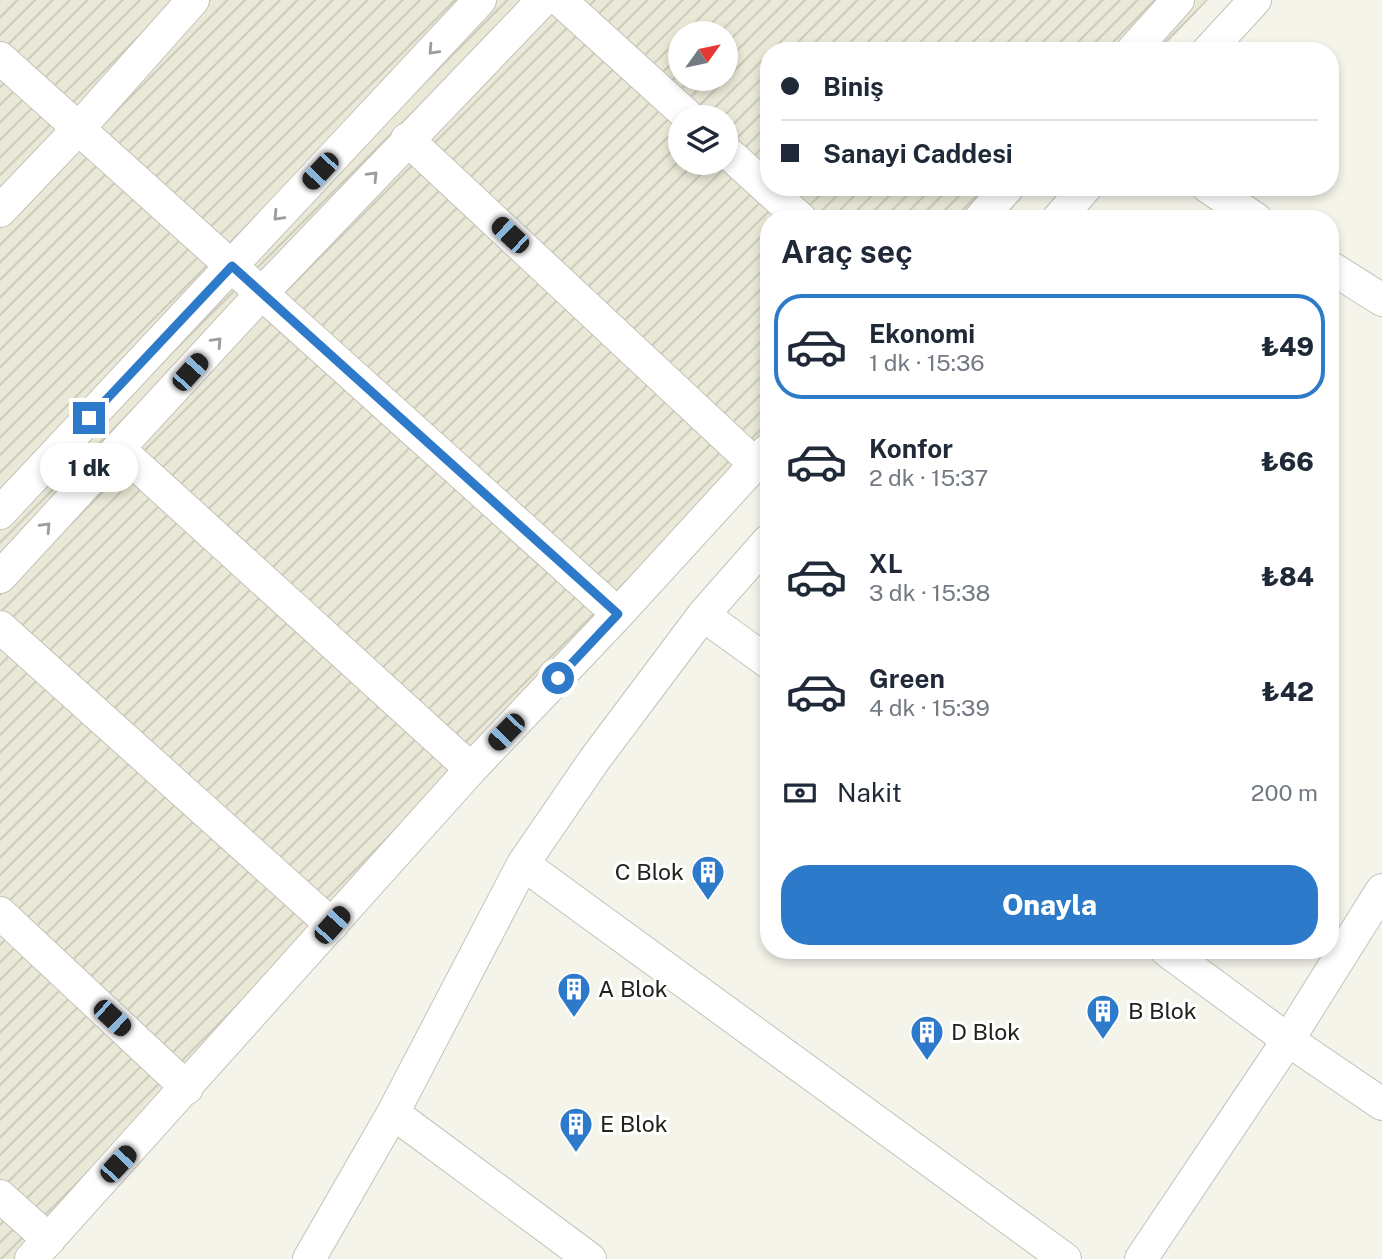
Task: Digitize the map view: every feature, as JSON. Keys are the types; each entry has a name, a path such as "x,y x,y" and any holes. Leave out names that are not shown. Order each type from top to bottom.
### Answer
{"street":[{"path":"0,211 78,129 193,0"},
{"path":"0,513 480,0"},
{"path":"0,577 261,294 543,0"},
{"path":"560,0 676,105"},
{"path":"1140,42 1178,0"},
{"path":"1216,42 1255,0"},
{"path":"0,58 618,614"},
{"path":"407,139 760,455"},
{"path":"738,162 760,182"},
{"path":"776,196 791,210"},
{"path":"988,210 1000,196"},
{"path":"1066,210 1078,196"},
{"path":"1222,196 1242,210"},
{"path":"1339,273 1382,300"},
{"path":"119,449 471,769"},
{"path":"0,1196 40,1250 471,769 760,459"},
{"path":"309,1259 393,1113 523,864 595,759 703,615 760,550"},
{"path":"703,615 760,656"},
{"path":"0,627 332,925"},
{"path":"523,864 1065,1259"},
{"path":"1339,959 1382,890"},
{"path":"0,913 187,1088"},
{"path":"1178,959 1288,1040 1382,1104"},
{"path":"1141,1259 1288,1040 1339,959"},
{"path":"393,1113 590,1259"}],"shaded area":[{"path":"0,0 1208,0 1168,42 760,42 760,196 1024,196 1011,210 760,210 760,478 349,916 44,1259 0,1259"}],"place":[{"name":"C Blok","path":"708,902"},
{"name":"A Blok","path":"574,1019"},
{"name":"B Blok","path":"1103,1041"},
{"name":"D Blok","path":"927,1062"},
{"name":"E Blok","path":"576,1154"}],"route":[{"path":"89,418 232,266 618,614 558,678"}]}
